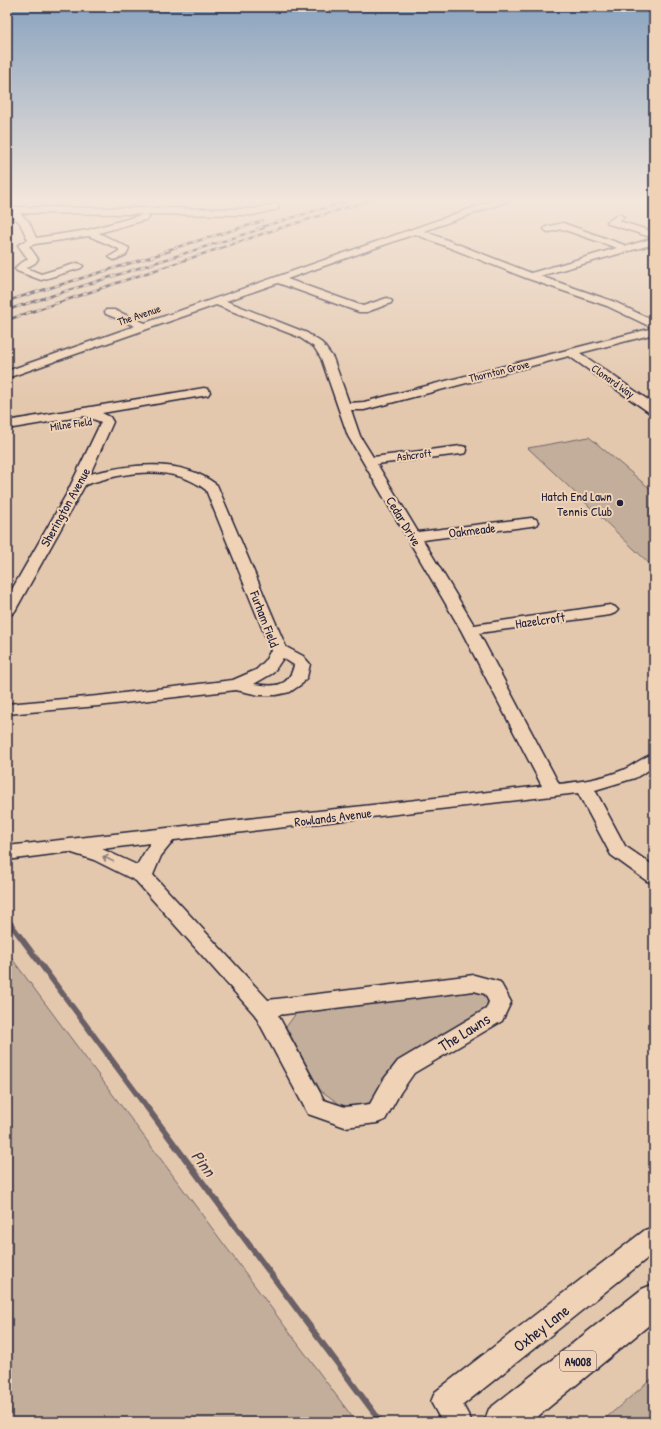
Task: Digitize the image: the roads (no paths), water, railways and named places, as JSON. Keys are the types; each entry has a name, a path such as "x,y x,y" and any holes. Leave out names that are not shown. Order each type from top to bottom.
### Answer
{"main road":[{"name":"A4008","path":"502,1422 654,1300"}],"street":[{"path":"23,266 20,269 41,277 78,266"},
{"name":"The Avenue","path":"7,375 314,266"},
{"path":"504,266 611,304 654,325"},
{"path":"530,276 566,266"},
{"path":"277,279 363,310 387,301"},
{"name":"Cedar Drive","path":"216,301 303,335 318,345 327,358 354,436 469,630 554,791"},
{"path":"110,311 144,326"},
{"name":"Thornton Grove","path":"344,407 364,406 654,331"},
{"name":"Clonard Way","path":"572,353 654,410"},
{"name":"Milne Field","path":"7,425 204,392"},
{"name":"Milne Field","path":"7,433 105,419 131,405"},
{"path":"86,412 94,413 105,419"},
{"name":"Sherington Avenue","path":"7,611 81,482 107,422 105,419"},
{"name":"Ashcroft","path":"368,461 461,450"},
{"name":"Furham Field","path":"94,454 107,463 131,470"},
{"name":"Furham Field","path":"7,709 98,701 236,685 257,678 273,664 279,650 212,488 196,477 168,470 131,470 96,476 81,482"},
{"name":"Oakmeade","path":"413,537 531,522"},
{"name":"Hazelcroft","path":"469,630 610,610"},
{"path":"236,685 260,691 272,690 290,685 298,679 302,664 297,659 279,650"},
{"name":"Rowlands Avenue","path":"7,853 167,836 584,787 629,774 654,760"},
{"path":"584,787 618,850 654,876"},
{"path":"68,846 101,855 143,876 147,862 156,847 167,836"},
{"name":"The Lawns","path":"143,876 263,1009 316,1107 345,1117 377,1113 392,1086 406,1067 494,1015 500,1002 492,988 474,983 263,1009"},
{"name":"Oxhey Lane","path":"458,1422 445,1402 654,1238"}],"waterway":[{"name":"Pinn","path":"7,919 109,1056"},
{"name":"Pinn","path":"108,1055 381,1422"}],"railway":[{"path":"7,301 122,266"},
{"path":"7,310 146,266"},
{"path":"7,320 168,266"}],"place":[{"name":"Hatch End Lawn Tennis Club","path":"620,503"}]}
